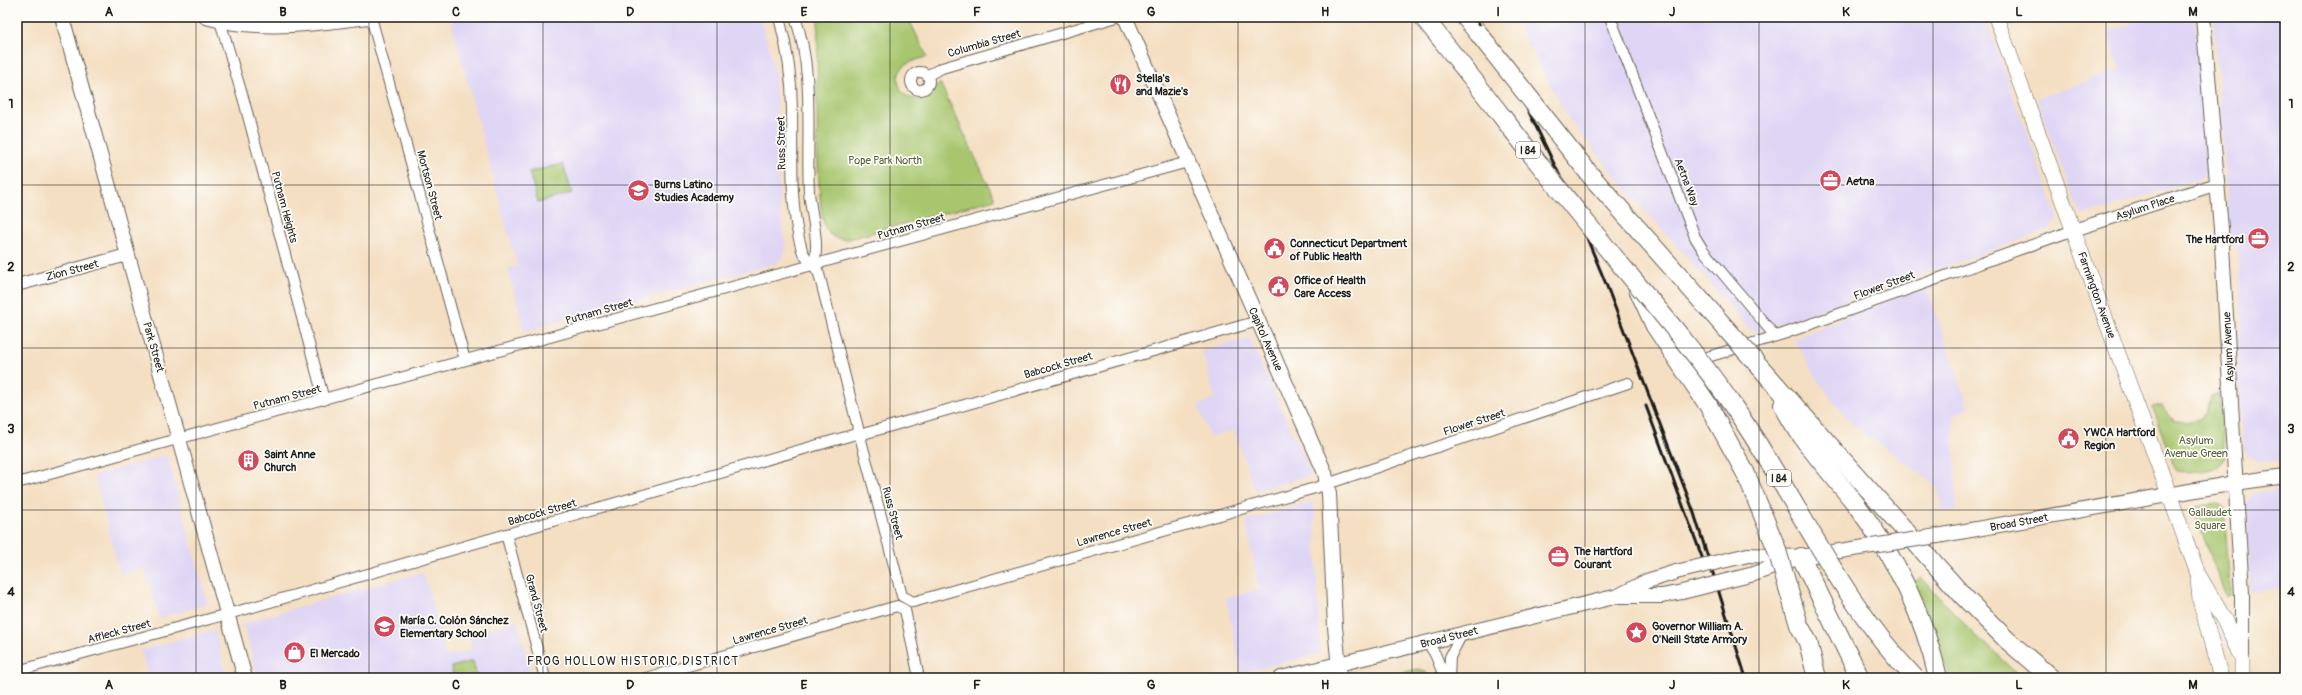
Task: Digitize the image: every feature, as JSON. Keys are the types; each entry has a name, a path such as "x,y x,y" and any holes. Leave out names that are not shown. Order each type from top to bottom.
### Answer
{"highway":[{"name":"I 84","path":"1423,17 1589,227 1689,347 1733,406 1766,457 1856,606 1878,637 1915,678"},
{"path":"1466,17 1591,176 1964,597 2007,640 2051,678"},
{"path":"1474,17 1479,34"},
{"path":"1635,282 1655,326 1708,405 1747,477 1776,547 1799,625 1808,642 1817,678"},
{"path":"1776,385 1784,407 1798,431 1864,516 1893,560 1923,629 1938,678"},
{"path":"1801,557 1860,678"},
{"path":"1799,625 1799,641 1806,678"}],"main road":[{"name":"Park Street","path":"62,17 245,678"},
{"path":"206,17 245,25 286,26 370,17"},
{"name":"Capitol Avenue","path":"1125,17 1326,473 1340,671"},
{"name":"Farmington Avenue","path":"1996,17 2198,574 2223,617 2242,659"},
{"name":"Asylum Avenue","path":"2203,17 2217,184 2242,598 2242,678"},
{"name":"Broad Street","path":"1280,678 1340,671 1427,642 1618,596 1647,581 1676,572 1748,555 1801,557 1937,536 2235,483 2285,476"},
{"name":"Broad Street","path":"1618,596 1662,596 1682,592 1754,574 1801,557"},
{"name":"Farmington Avenue","path":"2198,574 2200,600 2221,678"}],"street":[{"name":"Mortson Street","path":"370,17 465,360"},
{"name":"Russ Street","path":"779,17 790,76 793,171 799,234 803,254 814,264"},
{"name":"Russ Street","path":"795,17 803,42 806,66 809,186 816,250 814,264 861,430 861,440 902,594 907,598"},
{"name":"Columbia Street","path":"928,75 942,68 1118,17"},
{"name":"Aetna Way","path":"1610,17 1695,237 1703,250 1775,336"},
{"name":"Putnam Heights","path":"220,21 244,101 324,400"},
{"name":"Putnam Street","path":"17,483 1188,162"},
{"name":"Asylum Place","path":"2074,230 2217,184"},
{"name":"Flower Street","path":"1701,359 1775,336 2074,230"},
{"name":"Zion Street","path":"17,285 127,255"},
{"name":"Babcock Street","path":"227,614 850,436 861,430 1258,321"},
{"name":"Flower Street","path":"1327,483 1628,383"},
{"name":"Lawrence Street","path":"907,598 913,602 1327,483"},
{"name":"Grand Street","path":"506,534 545,678"},
{"name":"Lawrence Street","path":"646,678 894,607 905,610 919,678"},
{"name":"Affleck Street","path":"17,671 227,614"},
{"path":"1449,678 1450,657 1462,634"},
{"path":"1427,642 1435,654 1445,678"}],"shaded area":[{"name":"Burns Latino Studies Academy","path":"450,17 759,17 775,71 780,210 786,250 782,259 776,263 524,331 508,268 517,266"},
{"name":"Aetna","path":"1513,17 1984,17 2057,215 2055,223 2046,231 1754,333 1629,192 1570,121"},
{"path":"2143,17 2195,17 2207,171 2200,179 2083,215 2079,212 2037,99 2120,69 2107,32 2143,19"},
{"name":"The Hartford","path":"2213,17 2285,17 2285,459 2264,462 2255,460 2247,455 2242,444 2237,346 2242,324 2238,254 2230,231"},
{"path":"1926,285 1969,408 1953,415 1957,510 1942,512 1938,487 1851,423 1819,382 1794,339"},
{"path":"1249,338 1312,475 1255,491 1234,430 1210,437 1198,406 1215,398 1202,351"},
{"path":"167,455 208,604 159,618 145,568 121,575 94,476"},
{"path":"2285,487 2285,588 2250,591 2246,502 2255,493"},
{"path":"1314,501 1320,654 1241,673 1226,598 1259,590 1246,521"},
{"name":"María C. Colón Sánchez Elementary School","path":"423,572 447,656 472,650 468,635 517,621 532,678 258,678 243,623"},
{"path":"215,630 227,678 149,678 141,650"}],"green space":[{"name":"Pope Park North","path":"818,17 908,17 927,57 912,61 904,66 898,79 899,86 902,92 907,96 914,99 921,99 930,96 940,83 995,199 849,239 836,238 827,231 823,218 818,164"},
{"path":"563,164 572,193 538,203 529,172"},
{"name":"Asylum Avenue Green","path":"2219,394 2225,454 2222,461 2217,467 2208,470 2190,472 2176,471 2152,407 2162,405 2171,418 2176,421 2194,421 2207,413 2211,396"},
{"name":"Gallaudet Square","path":"2216,503 2221,504 2224,509 2230,589 2230,594 2226,597 2193,509 2198,505"},
{"path":"1921,577 1968,628 2023,678 1949,678 1927,613 1913,584"},
{"path":"473,661 477,678 454,678 451,667"},
{"path":"1418,669 1425,671 1430,678 1378,678"}],"railway":[{"path":"1475,17 1529,112 1570,197 1606,284 1693,510 1746,678"},
{"path":"1646,406 1705,565"}],"place":[{"name":"Stella's and Mazie's","path":"1121,84"},
{"name":"Aetna","path":"1831,181"},
{"name":"Burns Latino Studies Academy","path":"638,190"},
{"name":"The Hartford","path":"2259,239"},
{"name":"Connecticut Department of Public Health","path":"1274,249"},
{"name":"Office of Health Care Access","path":"1278,286"},
{"name":"YWCA Hartford Region","path":"2068,438"},
{"name":"Saint Anne Church","path":"248,460"},
{"name":"The Hartford Courant","path":"1558,557"},
{"name":"María C. Colón Sánchez Elementary School","path":"385,626"},
{"name":"Governor William A. O'Neill State Armory","path":"1636,632"},
{"name":"El Mercado","path":"295,653"}],"district":[{"name":"FROG HOLLOW HISTORIC DISTRICT","path":"633,661"}]}
